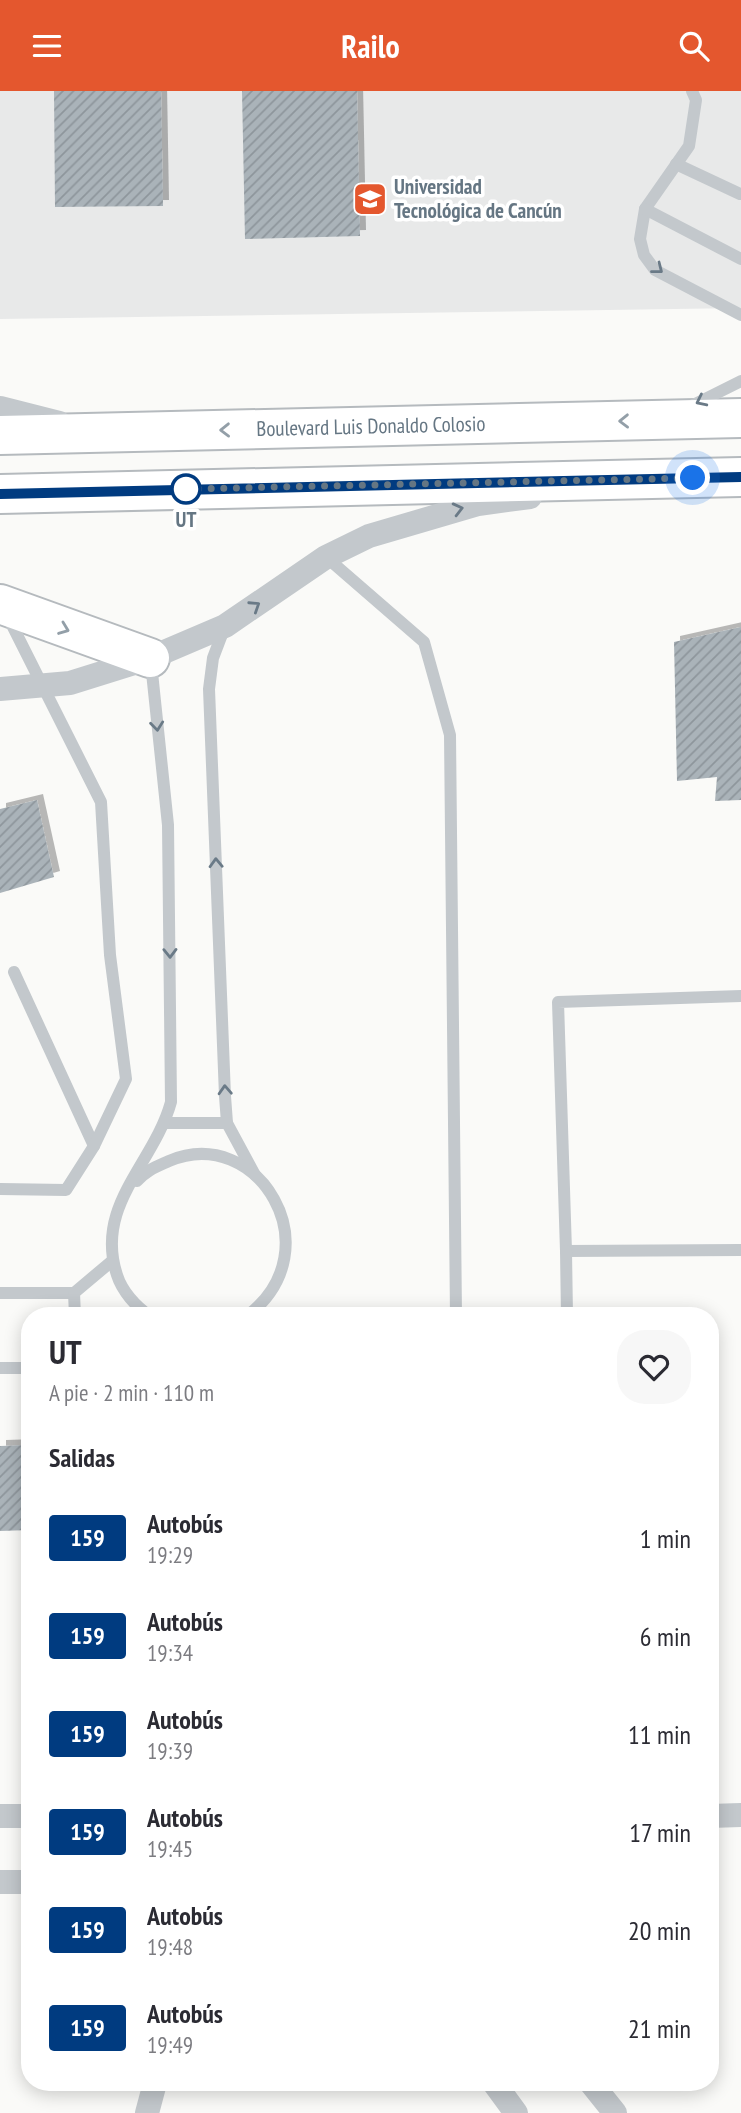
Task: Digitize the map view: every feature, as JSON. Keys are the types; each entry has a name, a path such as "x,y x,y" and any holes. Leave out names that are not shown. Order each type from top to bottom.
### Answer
{"main road":[{"name":"Boulevard Luis Donaldo Colosio","path":"0,435 741,418"},
{"path":"0,494 741,477"},
{"path":"1,605 150,658"}],"street":[{"path":"0,408 93,432"},
{"path":"0,689 69,683 150,658 225,626 326,557 381,532 478,504 670,478"},
{"path":"719,1816 741,1815"},
{"path":"0,1816 21,1816"},
{"path":"0,1882 21,1882"},
{"path":"147,2113 153,2091"},
{"path":"500,2091 516,2113"},
{"path":"597,2091 615,2113"}],"lane":[{"path":"692,91 696,100 689,146 645,209 640,239 644,255 654,270 741,315"},
{"path":"676,165 741,195"},
{"path":"645,209 741,259"},
{"path":"661,420 741,381"},
{"path":"326,557 424,642 450,736 456,1307"},
{"path":"0,1189 66,1190 94,1146 126,1079 110,955 102,802 1,605"},
{"path":"225,626 213,658 209,689 227,1123 255,1175 270,1190 279,1209 285,1229 286,1250 273,1289 256,1307"},
{"path":"140,1307 130,1298 119,1281 112,1261 110,1240 113,1219 121,1200 165,1123 171,1102 168,825 150,658"},
{"path":"14,972 94,1146"},
{"path":"567,1307 558,1002 741,996"},
{"path":"165,1123 227,1123"},
{"path":"121,1200 146,1171 182,1155 221,1157 255,1175"},
{"path":"566,1251 741,1250"},
{"path":"0,1293 74,1293 112,1261"},
{"path":"74,1293 75,1307"},
{"path":"0,1368 21,1368"}],"shaded area":[{"name":"Universidad Tecnológica de Cancún","path":"0,91 741,91 741,308 0,319"}],"building":[{"path":"54,91 161,91 163,206 55,207"},
{"path":"242,91 357,91 360,236 245,239"},
{"path":"741,627 741,800 715,801 717,777 677,781 674,642"},
{"path":"37,800 54,877 0,893 0,809"},
{"path":"21,1445 21,1530 0,1531 0,1446"}],"bus line":[{"name":"159","path":"0,494 741,477"}],"place":[{"name":"Universidad Tecnológica de Cancún","path":"370,199"},
{"name":"UT","path":"186,489"}],"route":[{"path":"186,489 693,478"}]}
